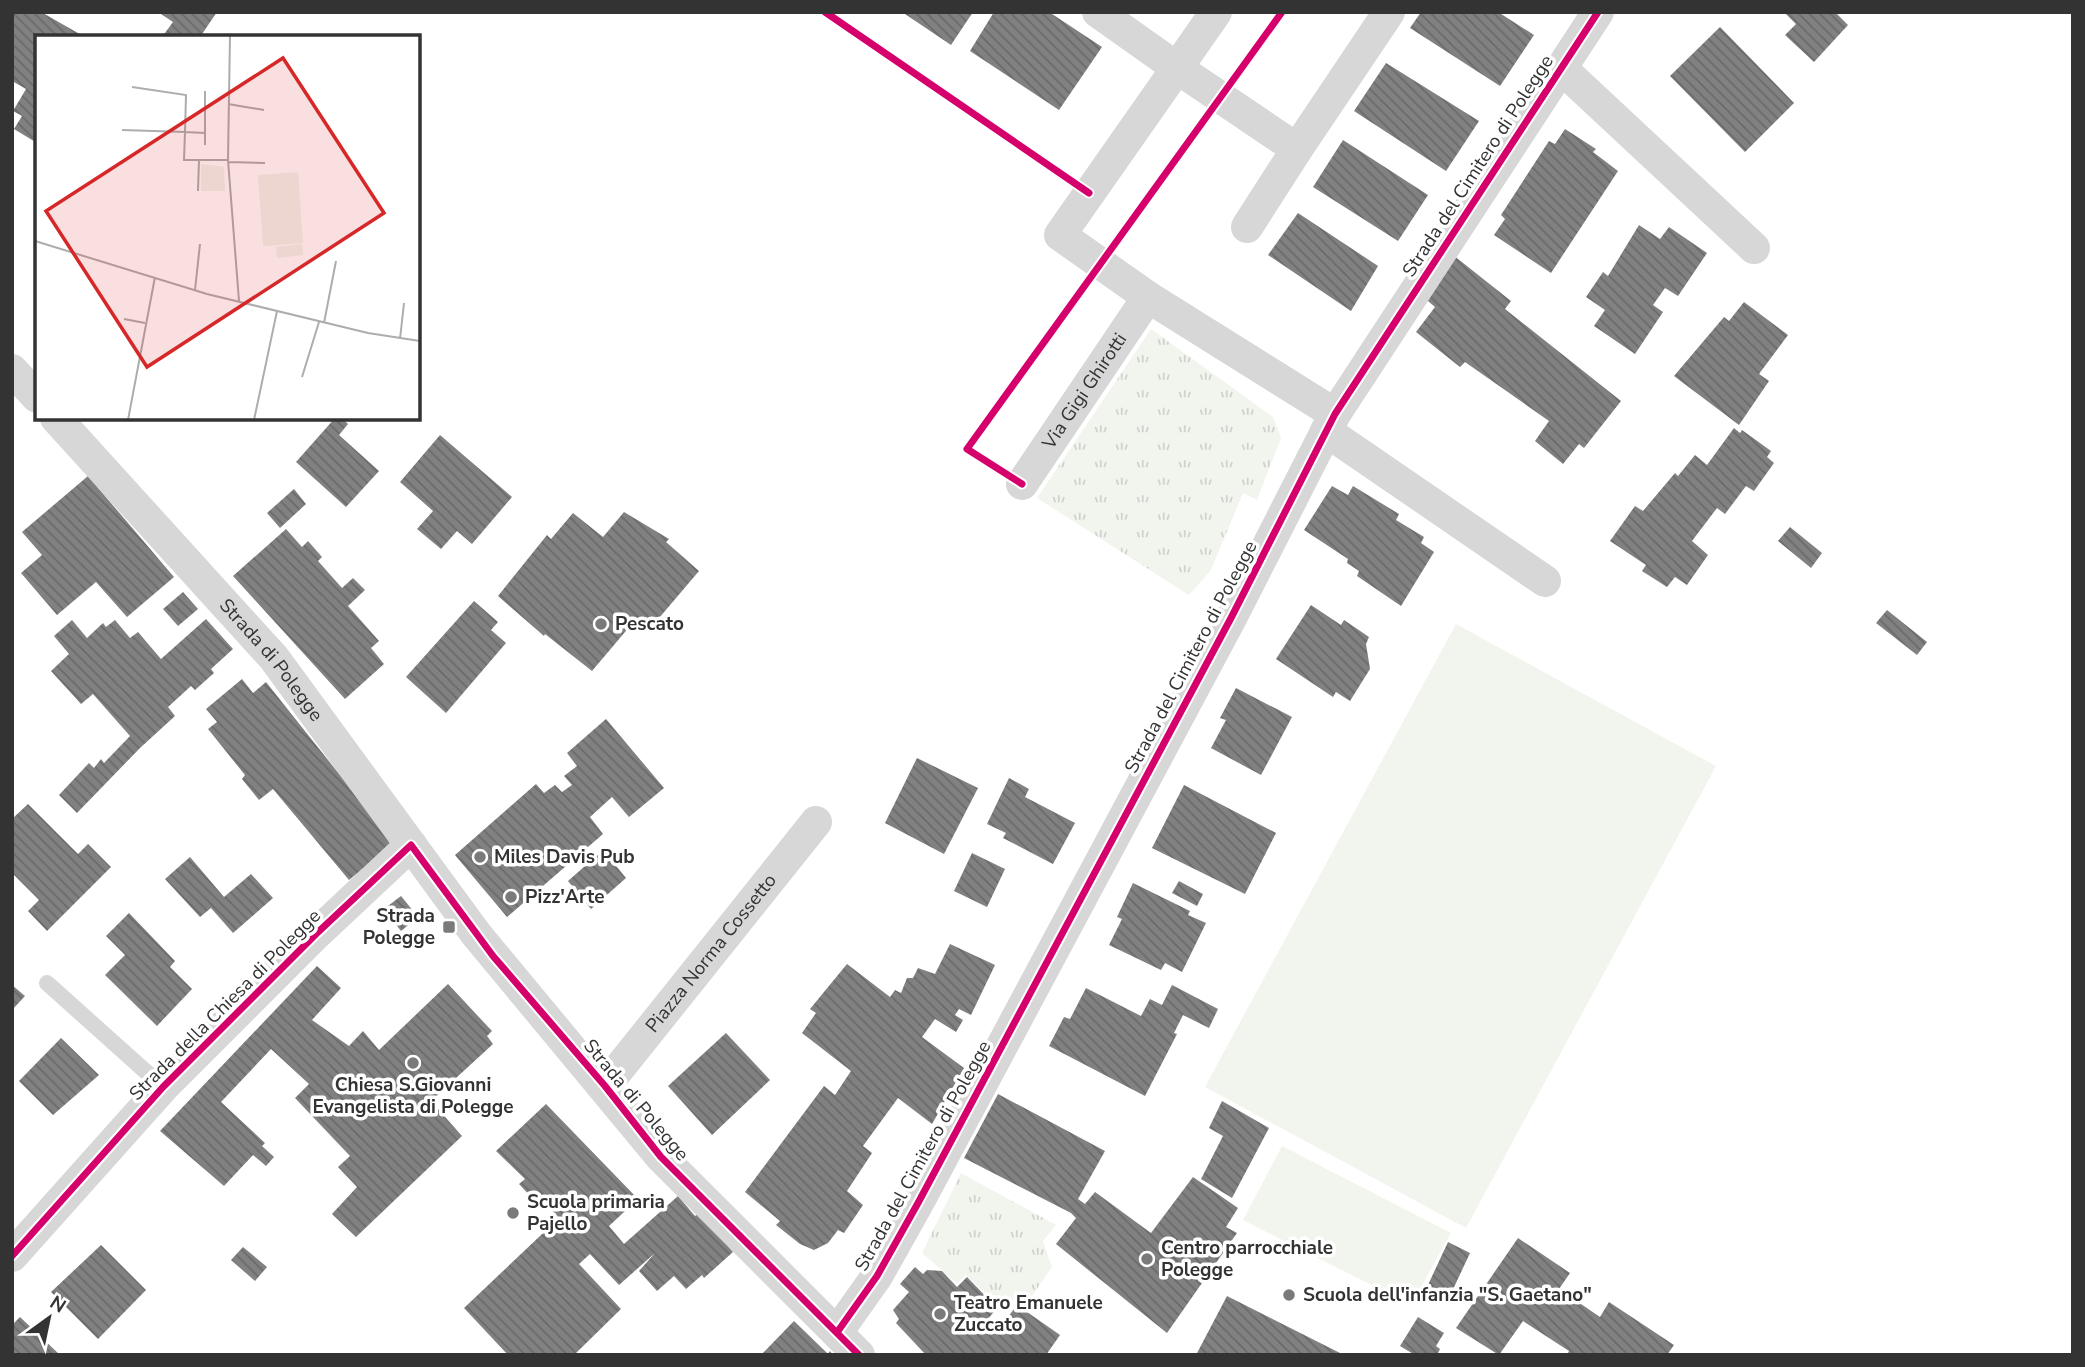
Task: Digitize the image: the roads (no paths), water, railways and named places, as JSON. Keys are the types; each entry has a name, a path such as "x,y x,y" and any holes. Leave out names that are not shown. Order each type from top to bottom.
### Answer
{"street":[{"path":"1098,12 1297,149"},
{"path":"1216,12 1060,235 1330,422 1545,581"},
{"path":"1247,227 1389,12"},
{"name":"Strada del Cimitero di Polegge","path":"838,1331 877,1276 925,1191 1219,640 1330,422 1598,12"},
{"name":"Strada del Cimitero di Polegge","path":"1561,68 1754,248"},
{"name":"Via Gigi Ghirotti","path":"1022,484 1149,297"},
{"path":"12,370 35,395"},
{"name":"Strada di Polegge","path":"58,420 274,658 493,956 605,1086 661,1157 838,1331 859,1355"},
{"name":"Piazza Norma Cossetto","path":"605,1086 816,822"},
{"name":"Strada della Chiesa di Polegge","path":"12,1256 163,1087 316,934 411,845"}],"lane":[{"name":"Strada della Chiesa di Polegge","path":"47,983 163,1087"}],"place":[{"name":"Pescato","path":"601,624"},
{"name":"Miles Davis Pub","path":"480,857"},
{"name":"Pizz'Arte","path":"511,897"},
{"name":"Strada Polegge","path":"449,927"},
{"name":"Chiesa S.Giovanni Evangelista di Polegge","path":"413,1063"},
{"name":"Scuola primaria Pajello","path":"513,1213"},
{"name":"Centro parrocchiale Polegge","path":"1147,1259"},
{"name":"Scuola dell'infanzia \"S. Gaetano\"","path":"1289,1295"},
{"name":"Teatro Emanuele Zuccato","path":"940,1314"}]}
